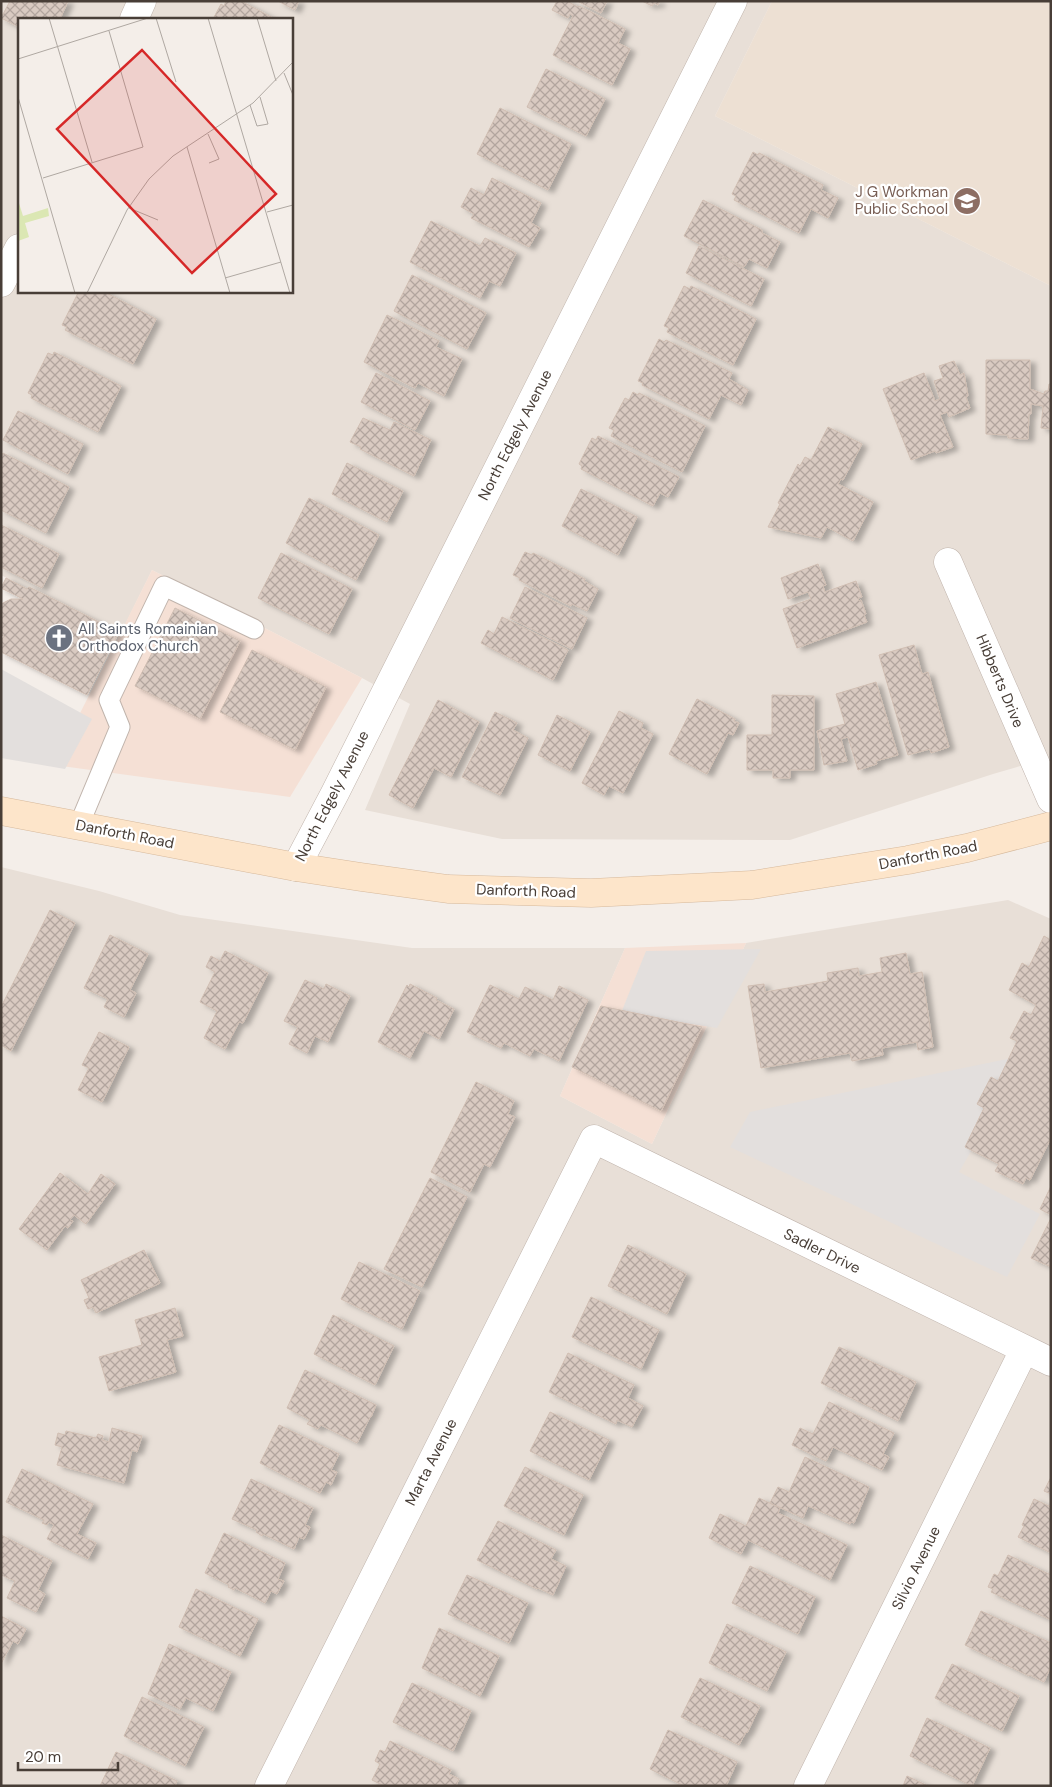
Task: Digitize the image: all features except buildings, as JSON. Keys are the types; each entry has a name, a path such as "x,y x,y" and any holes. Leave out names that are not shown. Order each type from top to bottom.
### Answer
{"main road":[{"name":"Danforth Road","path":"1,811 296,867 448,889 591,893 752,885 908,860 967,848 1051,826"}],"street":[{"path":"134,18 142,1"},
{"name":"North Edgely Avenue","path":"296,867 734,1"},
{"path":"1,283 18,250"},
{"name":"Hibberts Drive","path":"948,562 1051,798"},
{"name":"Sadler Drive","path":"594,1139 1051,1362"},
{"name":"Marta Avenue","path":"269,1786 594,1139"},
{"name":"Silvio Avenue","path":"808,1786 1024,1350"}],"lane":[{"path":"79,825 120,727 109,700 164,586 254,629"}],"shaded area":[{"path":"1,1 772,1 715,116 1051,286 1051,757 790,840 502,839 365,810 410,704 362,678 152,570 118,639 1,575"},
{"name":"J G Workman Public School","path":"772,1 1051,1 1051,286 715,116"},
{"path":"152,570 362,678 290,797 54,765"},
{"path":"1,669 92,719 65,769 1,758"},
{"path":"1,867 99,891 180,915 412,948 625,948 560,1096 652,1144 746,943 1008,900 1051,919 1051,1786 1,1786"},
{"path":"746,943 652,1144 560,1096 625,948"},
{"path":"761,949 717,1028 621,1013 646,951"},
{"path":"1027,1055 959,1172 1040,1214 1007,1277 730,1147 750,1112"}],"place":[{"name":"J G Workman Public School","path":"967,201"},
{"name":"All Saints Romainian Orthodox Church","path":"59,638"}]}
